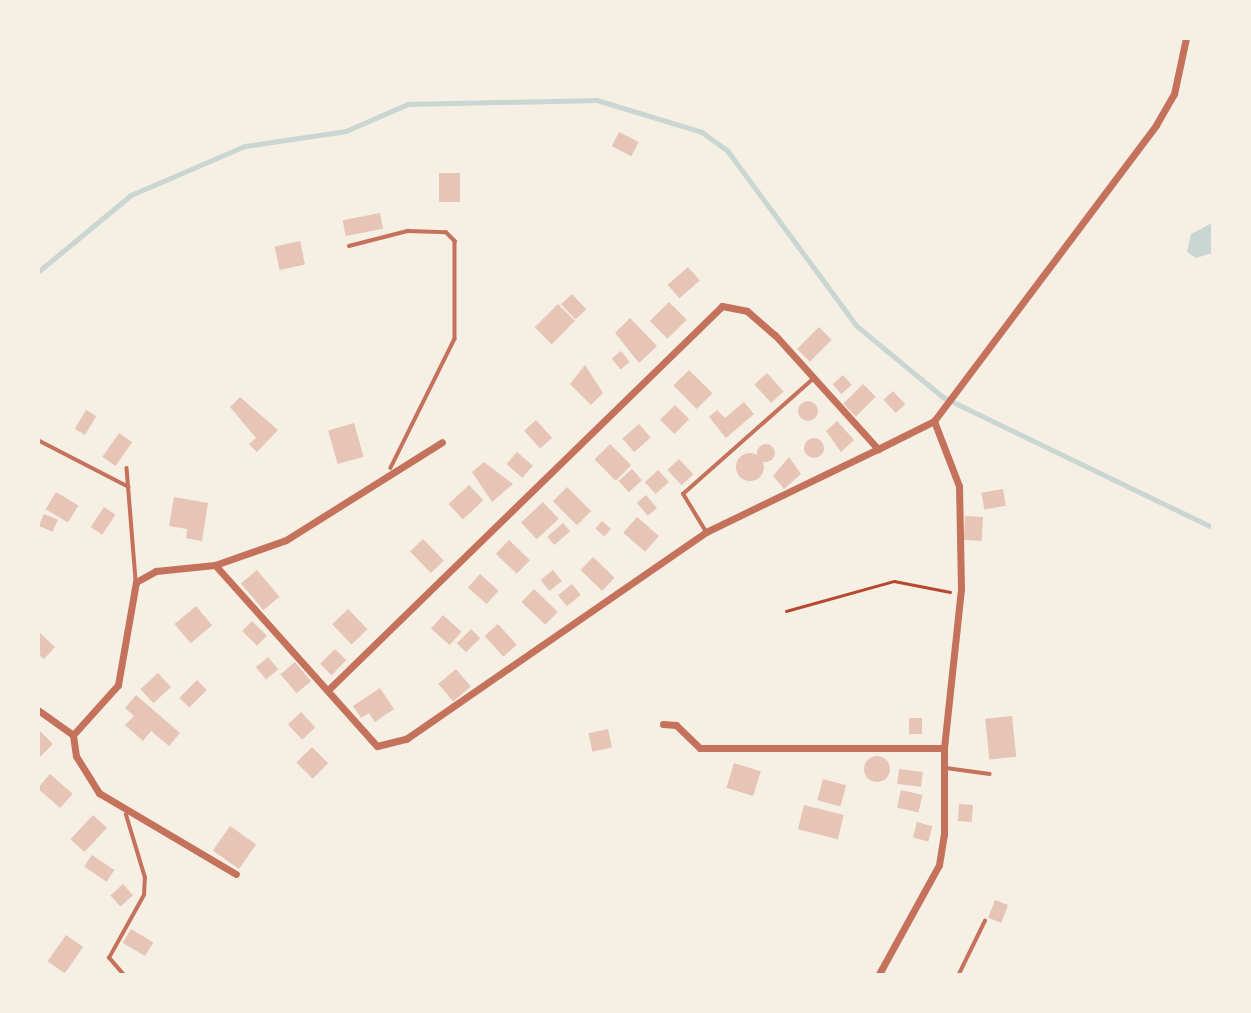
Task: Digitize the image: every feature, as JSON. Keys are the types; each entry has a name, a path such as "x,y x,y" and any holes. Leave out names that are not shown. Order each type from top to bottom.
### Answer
{"street":[{"path":"215,565 328,690 363,737 377,746 406,739 706,532 934,421 1156,125 1174,94 1186,40"},
{"path":"328,690 722,306 747,311 814,377 878,449"},
{"path":"879,975 939,865 944,748 960,594 959,486 934,421"},
{"path":"72,735 118,685 136,582 156,571 215,565 285,540 391,468 442,442"},
{"path":"38,710 72,735 76,756 99,793 126,815 236,874"},
{"path":"663,724 676,725 700,748 944,748"}],"lane":[{"path":"349,246 408,231 446,232 455,241 455,339 391,468"},
{"path":"706,532 683,494 814,377"},
{"path":"38,440 129,488"},
{"path":"127,468 136,582"},
{"path":"944,768 990,774"},
{"path":"123,975 109,958 144,895 145,878 126,815"},
{"path":"960,975 985,921"}],"path":[{"path":"786,611 894,581 960,594"}],"shaded area":[{"path":"1212,223 1212,253 1196,258 1187,252 1191,234"}],"building":[{"path":"619,132 639,142 631,156 612,146"},
{"path":"439,173 460,173 460,202 439,202"},
{"path":"380,213 383,229 346,236 343,220"},
{"path":"300,241 305,264 280,270 275,246"},
{"path":"688,267 700,281 679,298 668,285"},
{"path":"572,294 586,309 575,320 561,304"},
{"path":"669,302 687,320 668,339 650,321"},
{"path":"558,304 575,321 552,344 535,327"},
{"path":"630,318 657,346 639,363 615,333"},
{"path":"819,327 832,340 810,362 797,349"},
{"path":"621,351 630,362 620,369 612,359"},
{"path":"585,365 603,393 591,405 570,384"},
{"path":"689,370 712,393 697,409 673,386"},
{"path":"767,373 784,392 771,403 754,384"},
{"path":"843,375 852,385 841,394 833,384"},
{"path":"863,384 876,397 856,417 843,404"},
{"path":"893,391 905,404 896,413 883,400"},
{"path":"240,397 278,430 257,452 249,444 256,438 230,407"},
{"path":"808,401 815,404 818,411 815,418 808,421 801,418 798,411 801,404"},
{"path":"744,402 754,414 726,438 709,417 717,410 725,418"},
{"path":"675,405 689,419 674,434 660,420"},
{"path":"86,410 96,416 85,435 75,429"},
{"path":"536,420 552,438 540,449 524,431"},
{"path":"837,421 854,440 841,452 826,431"},
{"path":"354,423 364,457 338,464 328,430"},
{"path":"639,424 651,438 634,452 622,438"},
{"path":"119,433 132,442 115,466 102,457"},
{"path":"810,438 818,438 824,448 818,458 810,458 804,452 804,444"},
{"path":"610,444 631,465 616,481 594,460"},
{"path":"766,444 772,447 775,453 772,459 766,462 760,459 757,453 760,447"},
{"path":"517,452 533,466 522,478 507,464"},
{"path":"750,453 760,457 764,467 760,477 750,481 740,477 736,467 740,457"},
{"path":"789,457 801,474 784,489 773,476"},
{"path":"679,459 693,474 682,485 667,470"},
{"path":"484,462 513,484 492,502 472,472"},
{"path":"632,469 642,480 629,492 619,481"},
{"path":"658,470 669,482 656,494 645,482"},
{"path":"469,485 483,500 463,519 449,504"},
{"path":"567,487 591,511 577,525 553,501"},
{"path":"1003,489 1006,506 984,510 981,493"},
{"path":"56,492 78,505 68,523 46,509"},
{"path":"646,495 657,508 648,516 637,503"},
{"path":"174,497 208,503 202,541 186,538 187,529 169,526"},
{"path":"543,502 559,519 537,539 521,522"},
{"path":"104,507 116,515 102,535 91,527"},
{"path":"44,514 58,520 53,532 39,526"},
{"path":"965,516 983,517 982,541 964,540"},
{"path":"637,517 659,536 645,552 623,533"},
{"path":"602,521 611,529 604,536 595,528"},
{"path":"563,523 570,531 554,545 547,537"},
{"path":"423,539 444,561 431,573 410,552"},
{"path":"509,540 530,560 517,574 496,554"},
{"path":"593,557 615,578 602,591 580,570"},
{"path":"257,570 279,597 263,610 241,583"},
{"path":"553,570 562,581 549,591 541,580"},
{"path":"480,574 499,591 487,604 468,587"},
{"path":"572,584 581,595 567,606 558,595"},
{"path":"534,589 558,612 545,625 521,602"},
{"path":"196,606 212,625 191,643 175,624"},
{"path":"348,609 367,629 352,644 332,624"},
{"path":"443,615 462,632 450,645 431,628"},
{"path":"252,621 267,636 257,646 242,631"},
{"path":"498,624 517,645 503,657 485,636"},
{"path":"471,629 480,638 466,652 457,643"},
{"path":"38,631 55,647 44,659 38,654"},
{"path":"335,649 346,660 331,675 320,664"},
{"path":"268,657 278,669 266,680 256,667"},
{"path":"295,662 311,681 297,693 280,674"},
{"path":"456,669 471,687 453,701 438,684"},
{"path":"158,673 171,687 153,703 140,689"},
{"path":"197,680 207,690 189,708 179,698"},
{"path":"380,688 394,709 375,722 369,713 361,718 353,706"},
{"path":"136,695 180,733 169,746 151,731 143,741 125,725 134,716 125,708"},
{"path":"301,712 315,727 302,740 288,724"},
{"path":"1012,716 1016,757 989,760 985,719"},
{"path":"909,718 922,718 922,734 909,734"},
{"path":"38,729 53,744 38,759"},
{"path":"608,729 612,748 592,752 588,733"},
{"path":"312,747 328,763 313,779 296,763"},
{"path":"877,756 886,760 890,769 886,778 877,782 868,778 864,769 868,760"},
{"path":"734,763 761,771 753,796 726,788"},
{"path":"899,769 923,772 921,787 897,784"},
{"path":"50,774 73,794 60,808 38,789"},
{"path":"823,779 846,785 840,806 817,800"},
{"path":"901,790 922,795 918,812 897,808"},
{"path":"959,804 973,805 972,822 958,821"},
{"path":"804,805 844,815 838,839 798,829"},
{"path":"93,815 107,828 84,852 70,839"},
{"path":"917,822 932,826 928,842 913,837"},
{"path":"230,826 256,844 239,869 213,851"},
{"path":"92,855 114,870 107,882 84,867"},
{"path":"123,884 133,895 120,907 110,895"},
{"path":"995,900 1008,905 1001,923 988,918"},
{"path":"131,929 153,942 145,956 123,943"},
{"path":"66,935 83,947 65,973 48,961"}],"waterway":[{"path":"38,272 131,195 245,146 346,131 408,104 597,100 702,132 728,151 857,326 943,397 1212,527"}]}
